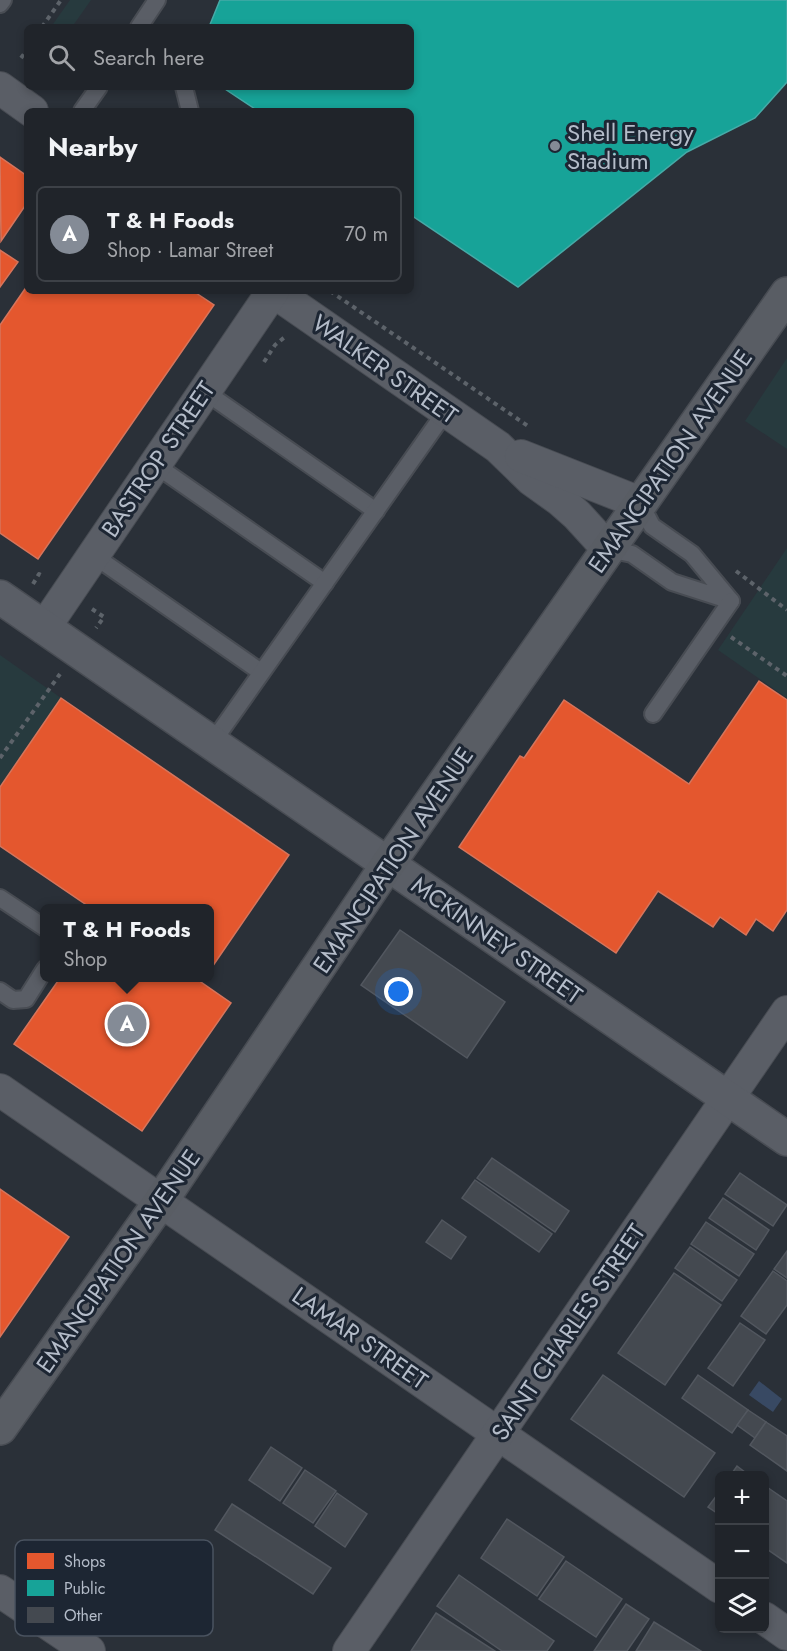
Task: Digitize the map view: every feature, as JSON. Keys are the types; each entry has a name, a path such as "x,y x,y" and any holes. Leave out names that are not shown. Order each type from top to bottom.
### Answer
{"main road":[{"name":"EMANCIPATION AVENUE","path":"0,1428 161,1202 388,864 787,294"}],"street":[{"path":"0,88 28,108"},
{"name":"BASTROP STREET","path":"44,628 271,294"},
{"name":"WALKER STREET","path":"277,294 498,447 532,480 577,515 609,549"},
{"name":"WALKER STREET","path":"498,447 640,503"},
{"name":"MCKINNEY STREET","path":"0,597 787,1139"},
{"name":"SAINT CHARLES STREET","path":"349,1651 787,1012"},
{"name":"LAMAR STREET","path":"0,1089 715,1584"},
{"path":"0,1591 15,1601"},
{"path":"769,1621 787,1634"},
{"path":"67,1636 89,1651"}],"lane":[{"path":"0,4 3,0"},
{"path":"141,24 157,0"},
{"path":"84,108 97,90"},
{"path":"185,90 189,108"},
{"path":"204,391 376,511"},
{"path":"212,743 446,411"},
{"path":"154,464 325,583"},
{"path":"640,503 652,526 692,554 731,601"},
{"path":"609,549 632,554 672,582 731,601"},
{"path":"93,555 261,672"},
{"path":"653,714 731,601"},
{"path":"0,898 40,925"},
{"path":"0,991 14,1000 26,999 40,977"}],"path":[{"path":"44,24 61,0"},
{"path":"21,58 24,54"},
{"path":"334,294 537,432"},
{"path":"0,759 55,681"}],"green space":[{"path":"70,0 91,0 74,24 53,24"},
{"path":"787,358 787,449 745,421"},
{"path":"787,548 787,698 718,650"},
{"path":"0,655 61,698 0,787"}],"water":[{"path":"759,1381 782,1399 773,1412 749,1395"}],"building: Shops":[{"path":"0,157 24,174 24,207 1,241"},
{"path":"0,250 18,262 0,287"},
{"path":"24,290 24,294 198,294 214,305 38,559 0,533 0,325"},
{"path":"759,681 787,700 787,910 773,931 756,919 746,935 720,917 713,927 658,891 616,953 459,847 520,756 524,758 564,700 689,784"},
{"path":"61,698 289,855 214,964 214,904 85,904 0,846 0,787"},
{"path":"57,982 201,982 231,1003 142,1131 14,1044"},
{"path":"0,1189 69,1237 0,1337"}],"building: Public":[{"name":"Shell Energy Stadium","path":"220,0 787,0 787,82 755,118 687,152 518,287 414,217 414,108 254,108 226,90 414,90 414,24 210,24"}],"building: Other":[{"path":"400,930 505,1002 467,1058 361,985"},
{"path":"492,1158 569,1211 555,1232 477,1178"},
{"path":"740,1173 787,1205 773,1226 725,1194"},
{"path":"475,1180 552,1234 539,1252 462,1198"},
{"path":"723,1198 769,1230 756,1250 709,1218"},
{"path":"442,1220 466,1237 451,1259 426,1242"},
{"path":"706,1222 754,1254 739,1276 691,1244"},
{"path":"690,1247 737,1280 722,1301 675,1268"},
{"path":"787,1251 787,1278 774,1269"},
{"path":"773,1271 787,1281 787,1305 766,1334 741,1316"},
{"path":"674,1273 721,1305 665,1385 618,1353"},
{"path":"740,1323 765,1340 733,1386 708,1368"},
{"path":"603,1375 715,1453 684,1497 571,1419"},
{"path":"698,1375 748,1410 732,1433 682,1398"},
{"path":"748,1410 766,1422 755,1438 737,1425"},
{"path":"766,1422 787,1436 787,1471 750,1445"},
{"path":"271,1447 302,1468 280,1501 249,1480"},
{"path":"737,1466 744,1471 734,1471"},
{"path":"305,1470 336,1491 313,1523 283,1503"},
{"path":"769,1488 787,1501 787,1563 769,1550"},
{"path":"337,1493 367,1514 345,1547 315,1526"},
{"path":"715,1498 715,1512 708,1507"},
{"path":"232,1504 331,1568 313,1594 215,1530"},
{"path":"507,1519 564,1557 537,1596 481,1558"},
{"path":"566,1561 622,1599 596,1637 539,1599"},
{"path":"459,1575 554,1641 547,1651 502,1651 437,1606"},
{"path":"626,1604 649,1619 627,1651 594,1651"},
{"path":"436,1613 495,1651 411,1651"},
{"path":"654,1622 701,1651 636,1651"}],"place":[{"name":"Shell Energy Stadium","path":"555,146"},
{"name":"T & H Foods","path":"127,1024"}]}
